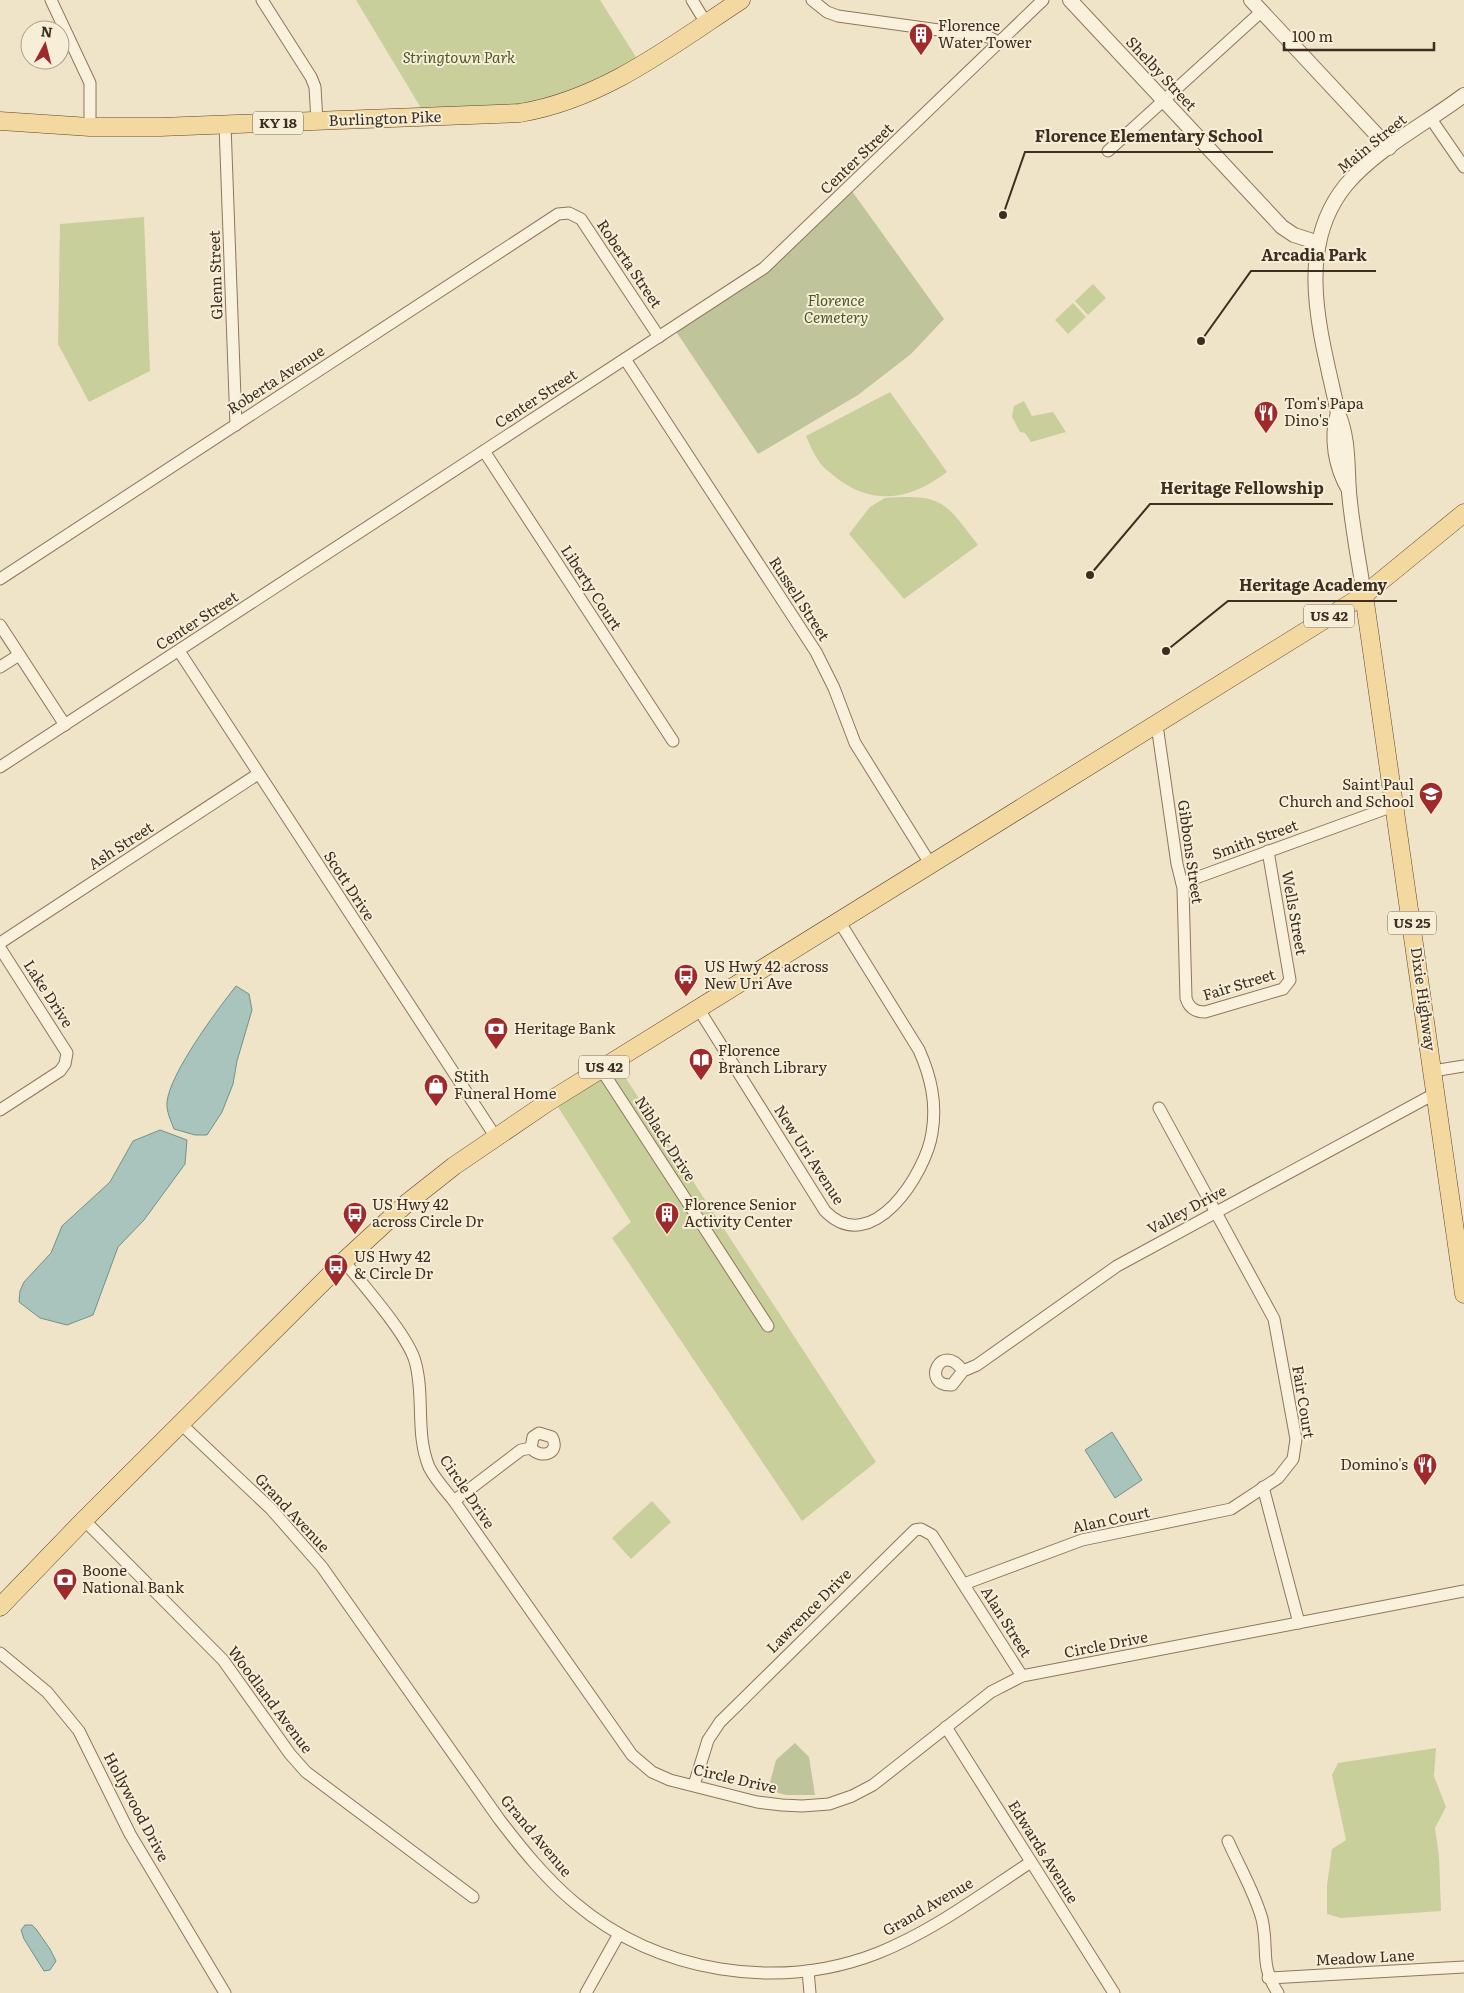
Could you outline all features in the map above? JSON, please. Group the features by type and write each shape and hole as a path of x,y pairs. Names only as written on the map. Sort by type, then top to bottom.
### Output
{"main road":[{"name":"Burlington Pike","path":"0,121 90,127 226,125 520,113 556,106 590,93 624,76 741,0"},
{"path":"1364,595 1388,578 1464,513"},
{"name":"US 42","path":"0,1607 180,1423 344,1261 407,1203 496,1136 698,1008 1364,595"},
{"name":"Dixie Highway","path":"1364,595 1396,805 1464,1294"}],"street":[{"path":"51,0 90,83 90,127"},
{"path":"262,0 311,77 315,87 317,122"},
{"path":"692,0 706,23"},
{"path":"812,0 826,12 838,16 988,37 1000,43"},
{"name":"Center Street","path":"0,767 764,268 1043,0"},
{"name":"Shelby Street","path":"1070,0 1282,227 1294,235 1319,243"},
{"path":"1251,0 1389,148"},
{"path":"1108,151 1162,99 1262,11"},
{"name":"Main Street","path":"1364,595 1349,491 1340,474 1334,428 1338,413 1316,304 1316,267 1319,243 1330,212 1347,184 1389,148 1464,95"},
{"path":"1431,120 1464,167"},
{"name":"Glenn Street","path":"226,125 236,424"},
{"name":"Roberta Street","path":"570,213 580,219 659,337"},
{"name":"Roberta Avenue","path":"0,578 558,214 570,213"},
{"name":"Russell Street","path":"625,359 816,652 834,688 855,742 931,865"},
{"name":"Liberty Court","path":"484,451 673,741"},
{"path":"0,626 65,725"},
{"name":"Scott Drive","path":"179,651 496,1136"},
{"path":"0,667 19,655"},
{"name":"Gibbons Street","path":"1157,725 1182,883 1186,998 1190,1006 1195,1010"},
{"name":"Ash Street","path":"0,943 258,774"},
{"name":"Smith Street","path":"1182,883 1396,805"},
{"name":"Wells Street","path":"1268,851 1290,980"},
{"name":"New Uri Avenue","path":"698,1008 825,1211 836,1220 851,1225 866,1223 880,1216 903,1197 921,1168 932,1134 934,1099 928,1074 919,1050 839,921"},
{"name":"Lake Drive","path":"0,948 66,1048 67,1058 60,1071 0,1110"},
{"name":"Fair Street","path":"1195,1010 1205,1012 1283,989 1290,980"},
{"path":"1433,1071 1464,1066"},
{"name":"Niblack Drive","path":"601,1069 768,1326"},
{"name":"Valley Drive","path":"963,1371 977,1366 1117,1266 1436,1093"},
{"name":"Fair Court","path":"1159,1108 1274,1319 1295,1430 1296,1450 1290,1465 1278,1478 1263,1487"},
{"name":"Circle Drive","path":"344,1261 405,1341 414,1359 420,1391 421,1431 425,1456 434,1475 632,1755 652,1772 670,1780 757,1802 802,1806 829,1804 852,1796 873,1785 991,1692 1022,1676 1464,1591"},
{"name":"Grand Avenue","path":"180,1423 271,1509 322,1567 499,1819 530,1858 575,1903 619,1934 661,1954 712,1968 757,1973 808,1971 857,1960 903,1942 1031,1862"},
{"path":"454,1501 521,1450 531,1448"},
{"path":"1263,1487 1299,1623"},
{"name":"Alan Court","path":"964,1584 1082,1540 1231,1509 1263,1487"},
{"name":"Woodland Avenue","path":"84,1520 223,1660 290,1754 306,1772 473,1897"},
{"name":"Lawrence Drive","path":"694,1785 708,1740 720,1722 910,1532 921,1529 932,1534 964,1584"},
{"name":"Alan Street","path":"964,1584 1022,1676"},
{"name":"Hollywood Drive","path":"0,1653 47,1692 74,1724 130,1834 225,1993"},
{"name":"Edwards Avenue","path":"946,1727 1114,1993"},
{"path":"1228,1841 1262,1919 1268,1978 1278,1993"},
{"path":"586,1993 619,1934"},
{"name":"Meadow Lane","path":"1268,1978 1464,1967"},
{"path":"808,1971 810,1993"}],"green space":[{"name":"Stringtown Park","path":"356,0 600,0 641,65 556,106 427,118"},
{"name":"Florence Cemetery","path":"849,187 944,319 911,354 858,395 758,454 673,327 764,268"},
{"path":"144,217 150,371 89,402 58,344 60,224"},
{"path":"1093,284 1106,298 1088,315 1075,301"},
{"path":"1073,303 1086,317 1068,334 1055,320"},
{"path":"890,392 947,472 919,489 905,494 877,496 848,486 834,476 821,465 806,436"},
{"path":"1024,401 1032,416 1053,412 1066,432 1031,442 1025,433 1020,432 1012,417 1014,406"},
{"path":"919,497 940,504 949,510 978,545 904,599 849,534 870,507 885,498"},
{"path":"614,1060 876,1462 802,1521 612,1238 631,1222 553,1099"},
{"path":"652,1501 671,1522 631,1559 612,1538"},
{"path":"795,1743 809,1757 815,1795 786,1795 768,1790 776,1760"},
{"path":"1436,1748 1434,1776 1446,1807 1435,1828 1439,1856 1441,1911 1341,1918 1327,1914 1327,1885 1332,1849 1346,1840 1332,1775 1338,1763"}],"water":[{"path":"236,986 249,994 252,1010 237,1061 233,1084 222,1112 207,1135 195,1135 174,1129 168,1112 167,1102 176,1075 196,1042"},
{"path":"160,1130 187,1140 185,1164 144,1220 118,1247 93,1315 67,1325 40,1318 19,1302 20,1291 24,1282 51,1253 62,1226 110,1182 133,1141"},
{"path":"1112,1432 1142,1480 1115,1498 1085,1450"},
{"path":"25,1925 32,1925 50,1949 56,1961 50,1970 44,1971 24,1939 21,1930"}],"place":[{"name":"Florence Water Tower","path":"921,56"},
{"name":"Florence Elementary School","path":"1003,215"},
{"name":"Arcadia Park","path":"1201,341"},
{"name":"Tom's Papa Dino's","path":"1266,434"},
{"name":"Heritage Fellowship","path":"1090,575"},
{"name":"Heritage Academy","path":"1166,651"},
{"name":"Saint Paul Church and School","path":"1431,815"},
{"name":"US Hwy 42 across New Uri Ave","path":"686,997"},
{"name":"Heritage Bank","path":"496,1050"},
{"name":"Florence Branch Library","path":"701,1081"},
{"name":"Stith Funeral Home","path":"436,1107"},
{"name":"US Hwy 42 across Circle Dr","path":"355,1235"},
{"name":"Florence Senior Activity Center","path":"667,1235"},
{"name":"US Hwy 42 & Circle Dr","path":"336,1287"},
{"name":"Domino's","path":"1425,1486"},
{"name":"Boone National Bank","path":"65,1601"}]}
